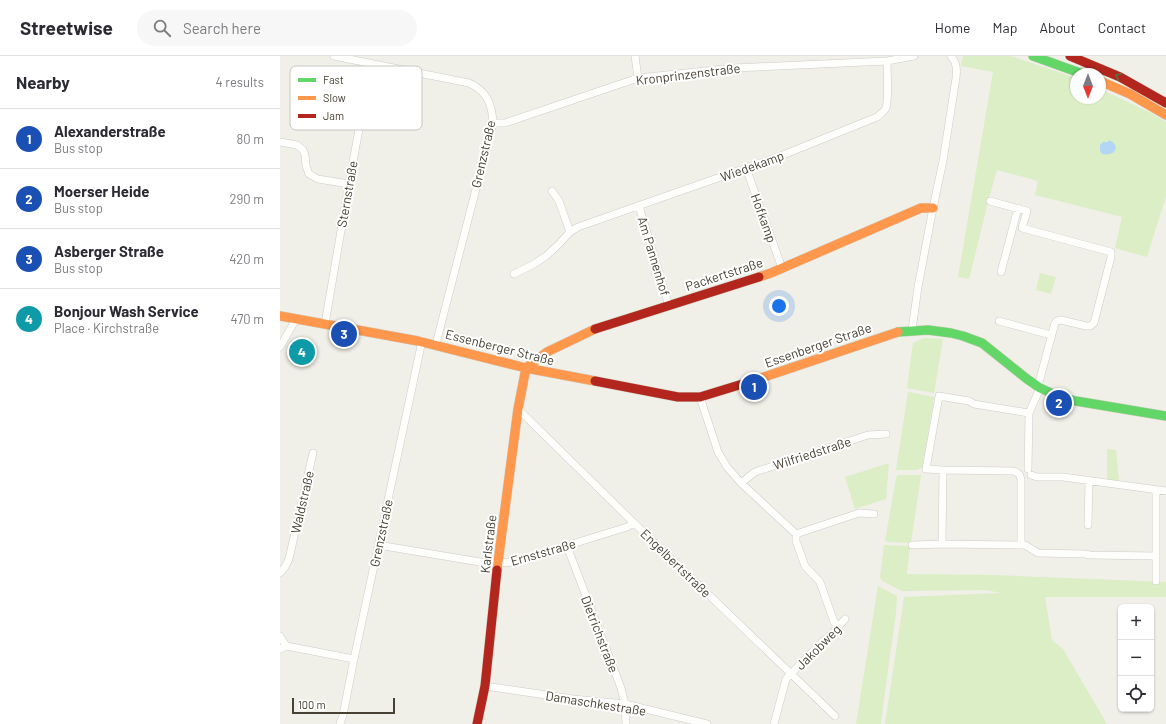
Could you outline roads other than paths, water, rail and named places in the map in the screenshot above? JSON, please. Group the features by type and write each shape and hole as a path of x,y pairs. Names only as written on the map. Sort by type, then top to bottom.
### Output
{"main road":[{"path":"1033,56 1070,69"},
{"path":"1070,56 1099,67 1166,102"},
{"path":"1106,84 1130,94 1166,116"},
{"name":"Packertstraße","path":"526,368 547,352 591,330 772,273 920,208 933,208"},
{"name":"Essenberger Straße","path":"280,316 436,344 526,368 678,397 700,397 756,380 896,332 912,330 945,332 963,336 982,343 1014,370 1039,387 1060,397 1166,416"},
{"name":"Karlstraße","path":"477,724 485,686 498,563 518,409 526,368"}],"street":[{"name":"Grenzstraße","path":"334,56 382,66"},
{"path":"635,56 638,78"},
{"name":"Kronprinzenstraße","path":"493,123 505,123 638,78 734,68 887,61 914,56"},
{"path":"912,330 918,287 943,161 957,72 956,64 951,56"},
{"name":"Wiedekamp","path":"514,274 546,256 570,232 578,227 783,155 876,117 886,108 887,61"},
{"name":"Grenzstraße","path":"422,73 469,82 477,86 484,92 489,100 493,123 436,344"},
{"name":"Sternstraße","path":"325,324 359,130"},
{"path":"280,142 297,145 303,150 309,174 318,179 349,184"},
{"name":"Hofkamp","path":"746,168 782,268"},
{"path":"552,191 560,201 570,232"},
{"path":"990,201 1027,211 1022,228"},
{"name":"Am Pannenhof","path":"639,206 669,306"},
{"path":"1001,272 1018,208"},
{"path":"1013,225 1111,252 1094,323 1090,326 1061,320 1057,320 1055,323 1039,387 1029,413 1029,477 1020,476 1014,471 926,469 939,396 969,401 974,404 1029,413"},
{"path":"280,347 296,319"},
{"path":"999,321 1051,335"},
{"name":"Grenzstraße","path":"340,724 344,715 354,659 420,341"},
{"path":"700,397 718,452 726,467 796,534 796,541 805,566 820,582 834,622 839,626"},
{"name":"Engelbertstraße","path":"518,409 835,716"},
{"name":"Wilfriedstraße","path":"741,482 755,472 827,448 868,435 886,434"},
{"name":"Waldstraße","path":"280,573 289,559 313,453"},
{"path":"942,544 943,470"},
{"path":"1030,472 1037,477 1063,477 1166,491"},
{"path":"1020,476 1020,545"},
{"path":"1088,525 1089,481"},
{"path":"1156,490 1156,581"},
{"path":"796,534 859,513 874,514"},
{"name":"Ernststraße","path":"378,545 486,563 514,562 627,527 634,523"},
{"path":"912,544 1025,545 1038,553 1156,556"},
{"name":"Dietrichstraße","path":"567,546 621,688 625,704 626,724"},
{"name":"Jakobweg","path":"790,674 845,619"},
{"path":"280,636 283,647 354,659"},
{"path":"774,724 786,679 790,674"},
{"name":"Damaschkestraße","path":"485,686 574,699 625,704 707,724"}],"water":[{"path":"1109,140 1113,142 1116,147 1114,152 1111,154 1102,154 1100,151 1100,145 1103,142 1108,142"}],"place":[{"name":"Asberger Straße","path":"344,334"},
{"name":"Bonjour Wash Service","path":"302,352"},
{"name":"Alexanderstraße","path":"754,387"},
{"name":"Moerser Heide","path":"1059,403"}]}
